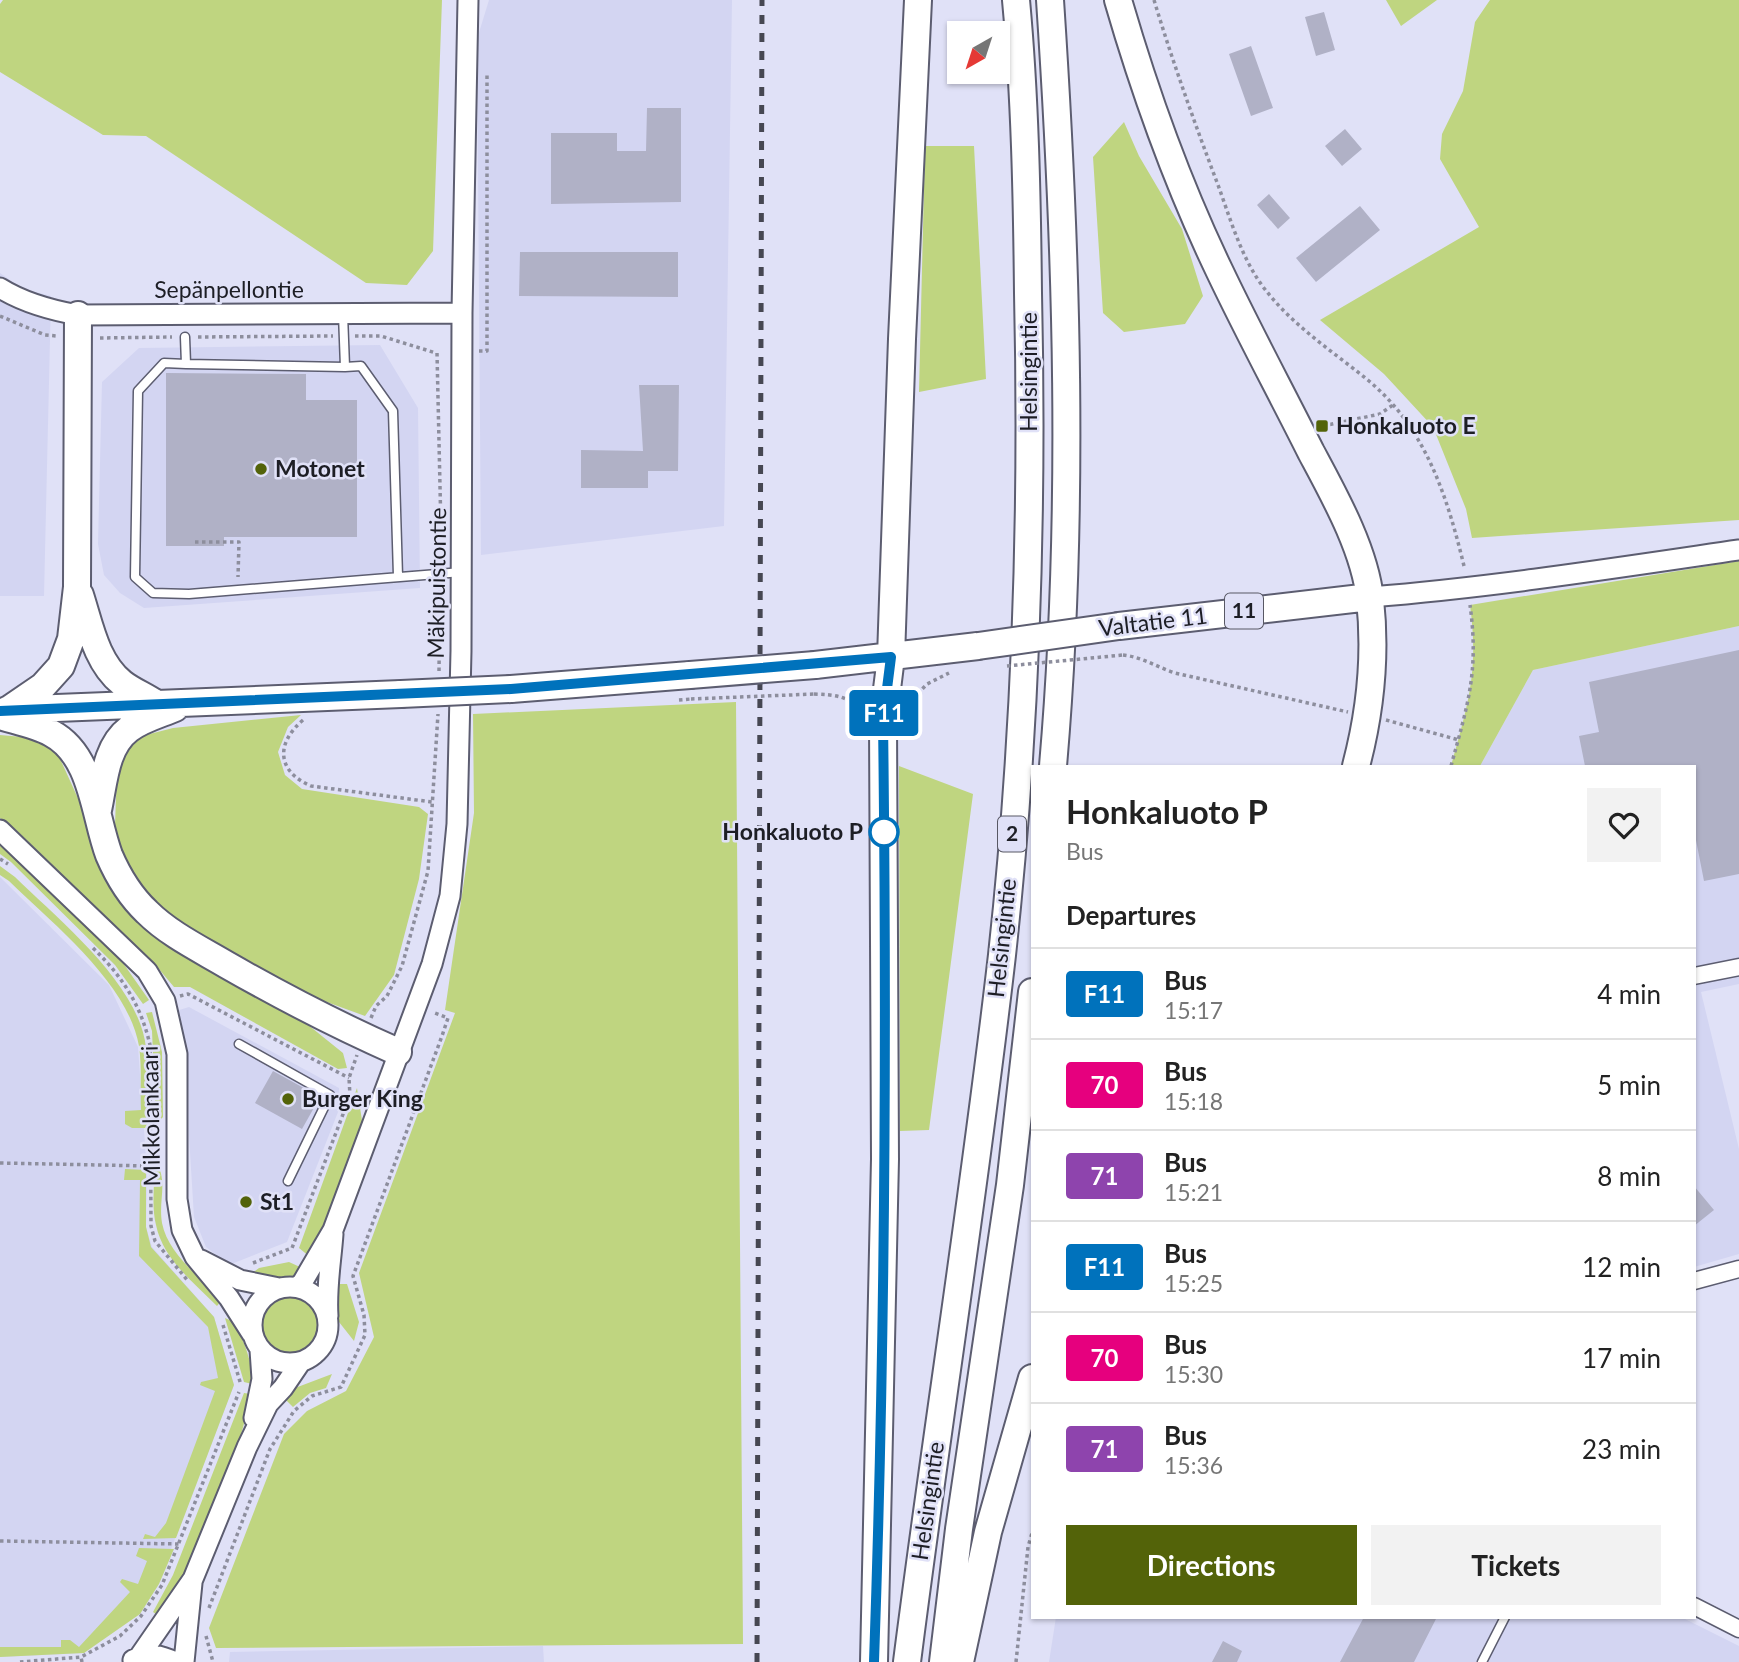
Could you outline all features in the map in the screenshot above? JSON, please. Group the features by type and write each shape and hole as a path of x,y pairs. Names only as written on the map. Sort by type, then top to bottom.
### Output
{"highway":[{"path":"874,1662 885,1146 883,720 891,657 918,0"},
{"name":"Helsingintie","path":"907,1662 974,1179 1000,964 1020,738 1028,585 1030,391 1026,173 1016,0"},
{"name":"Helsingintie","path":"1050,0 1061,169 1066,387 1063,573 1053,765"},
{"path":"1118,0 1158,125 1189,204 1225,282 1334,495 1356,545 1370,597 1372,669 1363,739 1356,765"},
{"path":"3,712 43,687 61,666 71,639 77,587 77,326"},
{"path":"77,587 105,665 122,683 155,703"},
{"name":"Valtatie 11","path":"891,657 1119,626 1370,597"},
{"name":"11","path":"3,712 155,703 511,689 690,687 815,665 891,657"},
{"path":"97,812 108,761 119,739 130,728 190,702"},
{"path":"3,712 50,732 68,747 87,779 108,853 115,868 134,898 149,914 180,937 291,1001 398,1052"},
{"name":"Helsingintie","path":"943,1662 959,1529 1010,1185 1031,1001"},
{"path":"960,1662 988,1532 1031,1382"}],"street":[{"name":"Mäkipuistontie","path":"288,1288 302,1283 333,1230 432,964 450,896 457,824 468,0"},
{"name":"Sepänpellontie","path":"0,288 77,326 343,314 463,313"},
{"path":"1370,597 1562,575 1739,550"},
{"name":"Mikkolankaari","path":"0,830 147,971 166,1001 177,1054 177,1199 182,1230 195,1257 229,1298 256,1342"},
{"path":"1696,976 1739,967"},
{"name":"Mäkipuistontie","path":"328,1317 327,1289 333,1230"},
{"path":"195,1257 240,1280 310,1292 320,1301 328,1317 323,1345 314,1356 300,1363 288,1364 271,1359 256,1342"},
{"path":"1696,1280 1739,1269"},
{"path":"247,1447 262,1379 253,1314 262,1298 288,1288"},
{"path":"131,1661 193,1578 247,1447 268,1404 284,1388 300,1363"},
{"path":"184,1662 193,1578"},
{"path":"1696,1607 1739,1629"},
{"path":"131,1661 151,1654 175,1662"}],"lane":[{"path":"343,314 345,367"},
{"path":"185,337 186,364"},
{"path":"398,576 393,411 361,366 164,363 138,391 135,577 153,593 189,594 462,572"},
{"path":"239,1044 330,1095 288,1181"},
{"path":"1482,1662 1504,1619"}],"path":[{"path":"1154,0 1185,97 1236,233 1256,276 1276,304 1371,383 1393,405 1419,438 1448,503 1464,566"},
{"path":"0,316 45,335 77,326 185,337 381,336 437,353 487,351 487,71"},
{"path":"1322,426 1380,414 1393,405"},
{"path":"195,542 239,542 238,590"},
{"path":"1451,765 1466,719 1474,669 1470,605"},
{"path":"1007,666 1137,656 1175,673 1353,713"},
{"path":"690,687 814,694"},
{"path":"306,718 287,736 284,745 287,767 302,782 312,786 432,802"},
{"path":"1383,719 1458,740"},
{"path":"0,859 16,870"},
{"path":"92,946 111,965 128,989 144,1021 150,1045 152,1226 155,1241 192,1284"},
{"path":"166,1001 188,994 349,1078"},
{"path":"240,1280 249,1264 292,1248 350,1096 349,1078 364,1037"},
{"path":"0,1163 150,1167"},
{"path":"20,1662 82,1659 120,1636 141,1616 163,1585 242,1387 219,1312 229,1298"},
{"path":"1016,1662 1031,1536"},
{"path":"0,1541 179,1544"}],"shaded area":[{"path":"489,0 732,0 724,526 481,555 477,39"},
{"path":"0,273 23,289 51,296 44,596 0,596"},
{"path":"380,345 418,408 420,588 144,608 120,593 104,575 98,544 102,382 139,348"},
{"path":"1739,626 1739,984 1701,992 1739,1149 1739,1254 1696,1266 1696,765 1481,765 1533,670"},
{"path":"0,877 109,985 138,1047 147,1171 146,1227 152,1247 214,1317 234,1385 158,1583 84,1653 0,1657"},
{"path":"189,1007 339,1088 340,1107 287,1242 229,1265 206,1247 194,1217 188,1059 176,1011"},
{"path":"1056,1619 1685,1619 1739,1646 1739,1662 1049,1662"},
{"path":"543,1646 544,1662 229,1662 230,1652"}],"green space":[{"path":"3,0 442,0 433,251 407,285 366,283 146,136 103,135 0,72 0,4"},
{"path":"1386,0 1437,0 1401,26"},
{"path":"1490,0 1739,0 1739,520 1472,538 1466,509 1433,427 1384,374 1320,320 1479,227 1440,159 1442,134 1463,91 1475,22"},
{"path":"1124,122 1139,156 1182,229 1203,296 1185,324 1124,332 1103,313 1093,157"},
{"path":"925,146 974,146 986,379 919,392"},
{"path":"1739,561 1739,626 1533,670 1481,765 1451,765 1470,687 1473,649 1470,605"},
{"path":"736,702 743,1644 216,1648 209,1628 284,1434 307,1411 346,1391 374,1337 359,1273 455,1013 445,1010 474,813 473,714"},
{"path":"301,715 288,727 278,752 285,775 302,789 419,807 428,814 419,879 394,975 365,1016 283,986 179,926 145,897 123,859 115,825 117,769 124,748 138,737 173,728"},
{"path":"0,735 34,738 57,752 91,827 105,872 128,911 224,979 307,1024 343,1053 347,1068 338,1069 190,987 174,987 153,962 14,828 0,818"},
{"path":"899,766 973,794 929,1130 900,1131"},
{"path":"0,846 16,856 123,963 149,1000 143,1004 115,965 0,854"},
{"path":"0,866 74,933 114,978 129,1001 140,1024 146,1048 147,1128 132,1128 125,1124 125,1111 141,1110 140,1062 139,1046 132,1023 120,1000 105,977 67,935 0,875"},
{"path":"152,1012 162,1052 163,1117 156,1124 152,1031 146,1013"},
{"path":"357,1088 363,1127 321,1239 310,1257 299,1248"},
{"path":"155,1159 162,1183 161,1214 165,1234 186,1265 222,1300 217,1306 180,1269 165,1249 156,1225 154,1209"},
{"path":"125,1169 146,1170 146,1227 151,1247 214,1317 234,1385 176,1538 143,1539 145,1534 155,1537 166,1523 215,1391 200,1385 201,1382 218,1378 208,1327 139,1256 140,1180 124,1180"},
{"path":"289,1262 300,1267 295,1280 275,1282 248,1276 259,1268"},
{"path":"335,1284 347,1284 359,1322 354,1341 339,1322"},
{"path":"291,1295 312,1304 321,1325 312,1346 291,1355 270,1346 261,1325 270,1304"},
{"path":"225,1318 234,1322 245,1345 252,1384 244,1382"},
{"path":"332,1374 326,1388 310,1393 293,1407 282,1396 295,1388"},
{"path":"244,1393 251,1394 226,1481 190,1565 160,1617 153,1612 173,1575"},
{"path":"139,1548 174,1549 159,1584 140,1614 84,1653 0,1657 0,1647 61,1647 61,1640 70,1640 79,1647 130,1592 120,1582 122,1579 138,1584 147,1561 136,1556"}],"building":[{"path":"1324,12 1335,50 1316,56 1305,17"},
{"path":"1251,46 1273,108 1251,116 1229,54"},
{"path":"647,108 681,108 681,202 551,204 551,133 617,133 617,151 646,151"},
{"path":"1345,129 1362,149 1342,166 1325,146"},
{"path":"1269,194 1290,218 1278,229 1257,205"},
{"path":"1360,206 1380,230 1316,282 1296,258"},
{"path":"520,252 678,252 678,297 519,296"},
{"name":"Motonet","path":"166,373 306,374 306,400 357,400 357,537 224,537 224,546 166,546"},
{"path":"639,385 679,385 678,471 648,471 648,488 581,488 581,450 643,451"},
{"path":"1739,650 1739,874 1704,881 1696,840 1696,765 1585,765 1579,736 1599,732 1589,682"},
{"name":"Burger King","path":"273,1071 320,1097 302,1129 255,1103"},
{"path":"1696,1188 1714,1210 1696,1224"},
{"path":"1363,1619 1436,1619 1414,1662 1340,1662"},
{"path":"1223,1641 1242,1651 1237,1662 1212,1662"}],"railway":[{"path":"757,1662 762,0"}],"bus line":[{"name":"F11","path":"0,711 511,689 891,657 883,720 884,1159 874,1662"}],"place":[{"name":"Honkaluoto E","path":"1322,426"},
{"name":"Motonet","path":"261,469"},
{"name":"Honkaluoto P","path":"884,832"},
{"name":"Burger King","path":"288,1099"},
{"name":"St1","path":"246,1202"}]}
